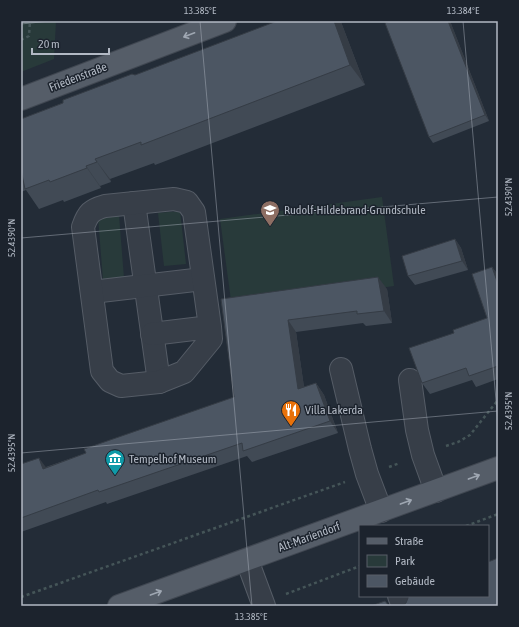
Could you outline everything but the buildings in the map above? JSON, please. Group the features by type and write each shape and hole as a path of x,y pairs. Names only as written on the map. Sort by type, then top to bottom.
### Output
{"main road":[{"name":"Friedenstraße","path":"21,99 225,21"},
{"name":"Alt-Mariendorf","path":"119,606 247,560 375,518 436,491 498,468"}],"street":[{"path":"174,199 186,202 194,212 204,279 211,339 184,372 159,382 122,386 110,381 102,371 83,227 86,217 94,210 100,208 174,199"},
{"path":"134,204 159,382"},
{"path":"92,292 204,279"},
{"path":"152,334 210,327"},
{"path":"341,369 367,474 375,518"},
{"path":"410,380 417,430 423,455 436,491"},
{"path":"247,560 264,606"}],"path":[{"path":"21,40 30,36 30,21"},
{"path":"21,598 260,511 458,442 470,435 498,400"},
{"path":"469,525 498,514"},
{"path":"283,595 359,566"}],"green space":[{"path":"21,21 56,21 54,59 21,72"},
{"path":"382,197 394,286 232,308 220,219"},
{"path":"180,211 186,264 164,266 158,213"},
{"path":"119,215 124,278 103,280 98,217"}],"place":[{"name":"Rudolf-Hildebrand-Grundschule","path":"270,227"},
{"name":"Villa Lakerda","path":"291,427"},
{"name":"Tempelhof Museum","path":"115,476"}]}
